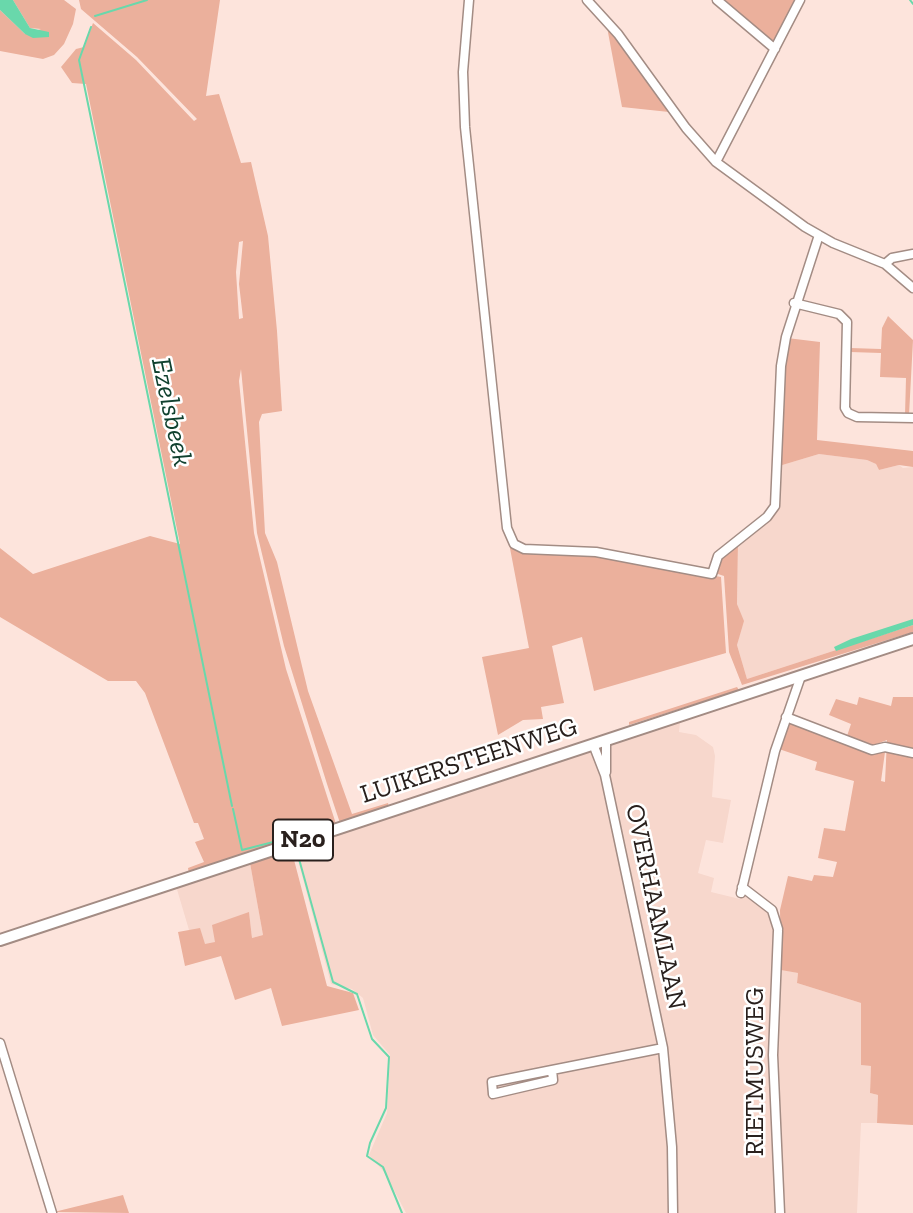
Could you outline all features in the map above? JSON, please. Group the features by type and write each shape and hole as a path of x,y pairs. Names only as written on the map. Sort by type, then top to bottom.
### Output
{"main road":[{"name":"LUIKERSTEENWEG","path":"0,940 913,639"}],"street":[{"path":"469,0 463,72 464,113 507,528 514,544 524,549 596,552 712,574 718,556 767,517 775,506 781,366 794,303 819,235"},
{"path":"587,0 618,34 686,128 716,162 819,235 886,264 913,288"},
{"path":"717,0 775,49"},
{"path":"716,162 800,0"},
{"path":"886,264 892,258 913,254"},
{"path":"794,303 839,314 847,323 845,408 848,413 857,417 913,418"},
{"name":"RIETMUSWEG","path":"780,1213 773,1055 778,930 772,910 741,890 786,717 801,676"},
{"path":"786,717 872,750 885,747 913,753"},
{"name":"OVERHAAMLAAN","path":"605,775 606,740"},
{"name":"OVERHAAMLAAN","path":"593,744 605,775 663,1048 672,1147 673,1213"},
{"path":"0,1043 52,1213"},
{"name":"OVERHAAMLAAN","path":"552,1070 552,1080 493,1094 492,1082 552,1070 663,1048"}],"shaded area":[{"path":"0,0 13,0 30,28 49,32 49,37 33,38 25,34 0,10"},
{"path":"13,0 64,0 76,9 64,44 54,55 43,59 0,51 0,10 25,34 41,29 30,28"},
{"path":"79,0 220,0 206,96 219,94 241,163 251,162 268,236 277,331 282,411 262,414 259,422 265,533 277,562 308,691 352,814 388,803 389,808 340,823 284,646 257,533 241,369 239,381 254,533 286,669 336,824 189,874 188,868 204,862 195,842 204,839 198,823 194,823 145,693 136,681 108,681 0,617 0,548 33,574 150,536 180,544 86,84 72,83 61,67 76,49 84,47 93,23 136,60 194,121 197,119 137,57 81,9","holes":["243,241 239,284 243,318 239,319 236,272 239,242"]},
{"path":"720,0 803,0 773,44"},
{"path":"607,27 669,112 622,107"},
{"path":"888,316 913,340 909,415 905,415 906,378 880,377 881,353 850,352 850,348 881,349 882,328"},
{"path":"787,338 820,342 817,440 913,451 913,467 899,465 879,470 876,464 867,460 819,454 779,466 782,364"},
{"path":"819,454 867,460 876,464 879,470 899,465 903,468 913,467 913,625 747,679 737,645 743,621 737,604 738,542 772,512 779,466"},
{"path":"738,542 737,604 744,621 737,645 747,679 913,625 913,632 742,685 729,652 724,576 715,573 719,557"},
{"path":"509,543 517,548 584,551 721,577 726,653 594,691 582,637 552,646 564,703 541,707 543,719 523,720 498,735 482,657 529,648"},
{"path":"913,619 913,625 836,651 834,647 851,639"},
{"path":"737,687 739,690 629,725 629,722"},
{"path":"859,697 891,706 893,697 913,697 913,1125 877,1123 878,1095 870,1093 871,1066 861,1065 861,1003 797,983 798,973 781,970 780,910 788,876 812,881 814,875 833,877 837,862 818,858 824,828 845,831 854,781 815,770 817,762 779,749 789,721 868,753 885,752 881,781 885,782 887,740 874,745 847,736 851,724 829,715 836,699 857,705"},
{"path":"680,722 679,732 696,735 713,747 715,756 712,797 731,800 723,843 706,840 698,873 714,878 711,892 740,899 742,895 766,909 774,919 773,968 798,973 797,983 861,1003 861,1065 871,1066 870,1093 878,1095 877,1123 861,1123 857,1213 406,1213 385,1173 369,1155 387,1113 390,1055 373,1035 363,998 352,989 331,984 295,849"},
{"path":"295,849 297,855 293,856 327,986 353,993 359,1010 282,1026 271,988 235,1000 221,956 185,966 178,932 200,928 205,944 215,942 212,925 249,912 252,938 263,935 250,863"},
{"path":"250,863 263,935 252,938 249,913 216,942 205,945 189,930 176,886"},
{"path":"123,1195 129,1213 54,1212"}],"waterway":[{"name":"Ezelsbeek","path":"95,16 147,0"},
{"path":"910,0 913,4"},
{"name":"Ezelsbeek","path":"91,27 79,60 232,806"},
{"name":"Ezelsbeek","path":"233,809 242,850 293,837"},
{"name":"Ezelsbeek","path":"296,848 333,982 357,994 372,1039 389,1057 386,1108 367,1156 383,1167 402,1213"}]}
